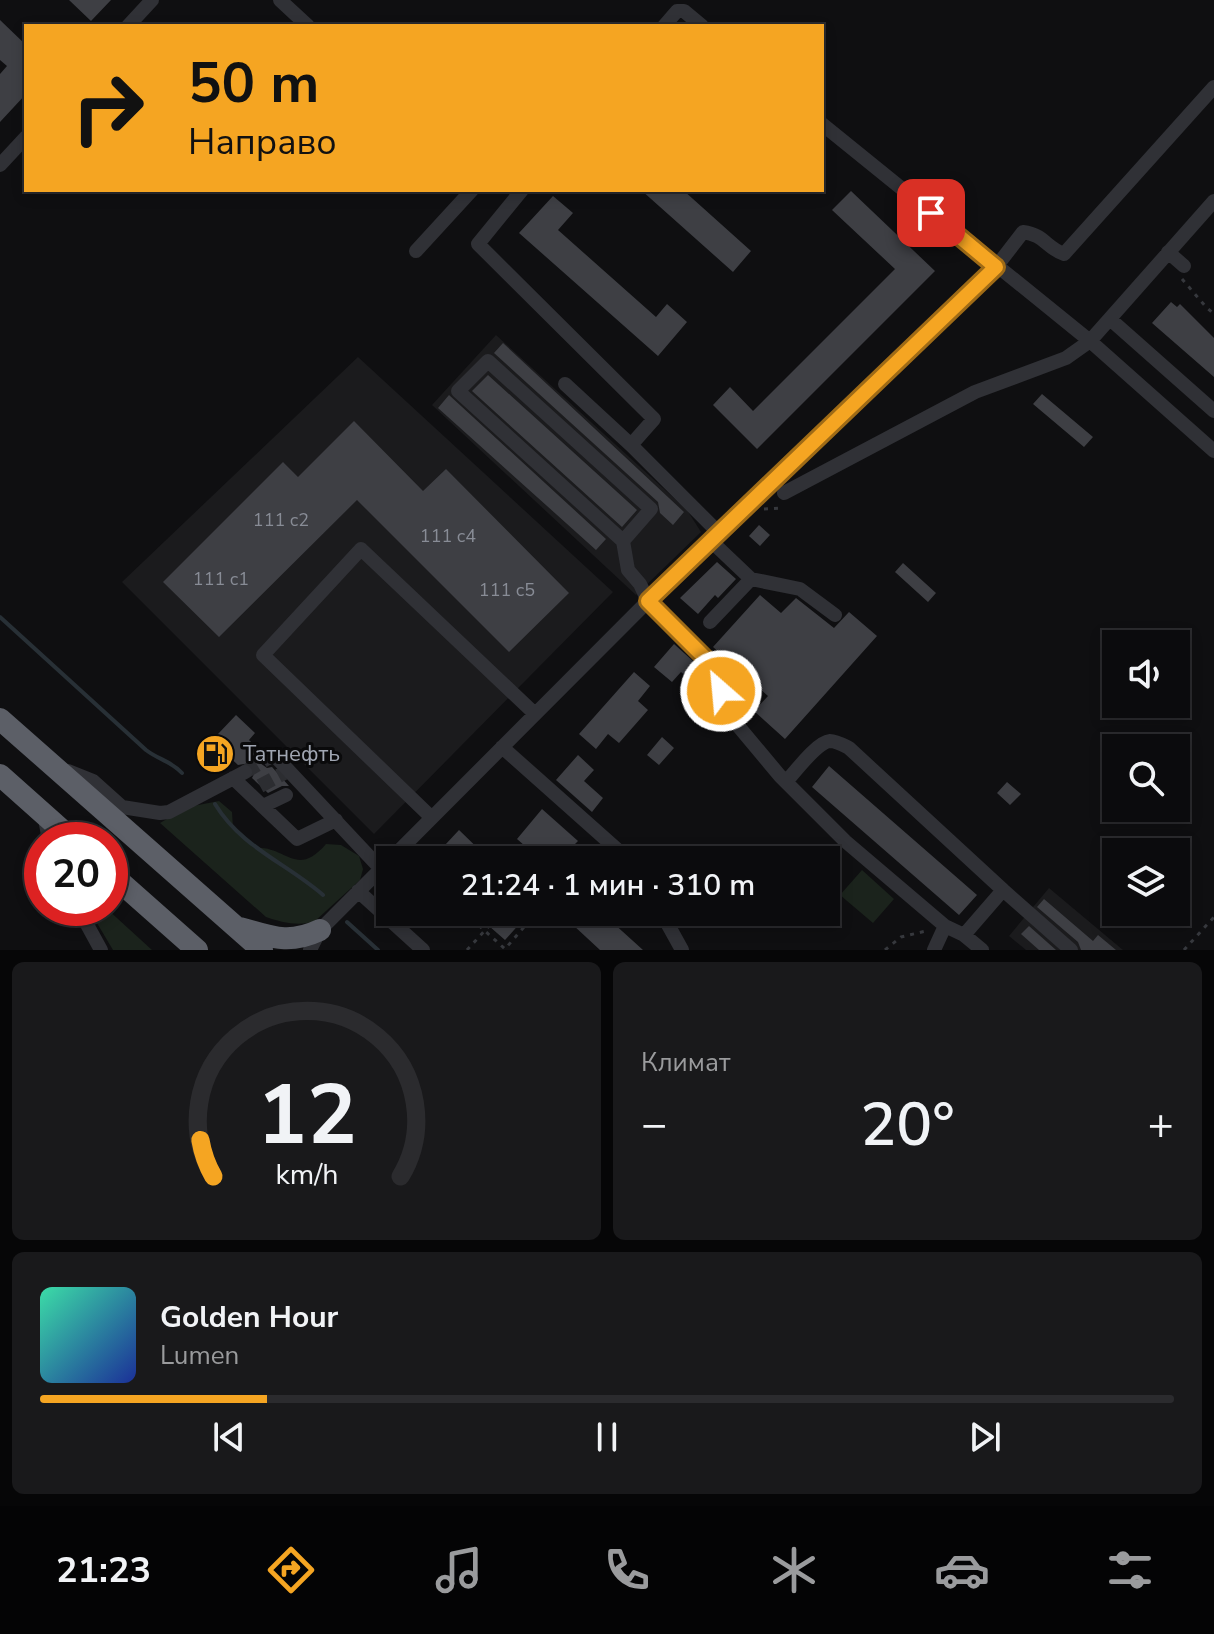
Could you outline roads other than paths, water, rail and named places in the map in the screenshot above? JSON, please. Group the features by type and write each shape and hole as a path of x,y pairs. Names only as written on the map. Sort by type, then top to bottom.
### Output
{"highway":[{"path":"0,719 262,950"},
{"path":"0,775 53,822"},
{"path":"128,889 197,950"},
{"path":"235,926 278,939 315,940"}],"street":[{"path":"130,24 152,0"},
{"path":"280,0 306,24"},
{"path":"666,24 677,11 684,11 700,24"},
{"path":"402,846 714,536 996,267 1023,232 1037,234 1053,250 1064,254 1214,87"},
{"path":"824,126 1090,341 1214,451"},
{"path":"0,165 24,139"},
{"path":"416,251 470,192"},
{"path":"520,192 478,244 654,419 631,445"},
{"path":"784,493 975,392 1066,358 1090,341 1214,201"},
{"path":"1165,256 1184,266"},
{"path":"1110,319 1214,411"},
{"path":"623,541 651,509 488,361 458,391 623,541 628,570 640,584 648,601 713,666 729,715 786,782 845,841 945,926 964,935 982,950"},
{"path":"565,384 631,445 751,579 800,589 835,615"},
{"path":"431,817 263,655 361,549 535,714"},
{"path":"710,622 751,579"},
{"path":"786,782 820,745 828,741 849,748 1071,950"},
{"path":"502,747 613,846"},
{"path":"268,758 274,755 376,864"},
{"path":"53,766 93,781 122,807 169,812 239,775 255,789 263,806 297,839 336,820"},
{"path":"263,806 286,795"},
{"path":"44,814 46,822"},
{"path":"315,940 376,872"},
{"path":"964,935 1003,890"},
{"path":"358,891 423,950"},
{"path":"88,926 101,950"},
{"path":"669,926 682,950"},
{"path":"934,950 945,926"}],"waterway":[{"path":"0,617 146,750 182,773"},
{"path":"215,804 251,843 323,895"},
{"path":"347,922 378,950"}],"tunnel":[{"path":"245,772 268,758"},
{"path":"260,786 284,773"}],"place":[{"name":"Татнефть","path":"215,754"}]}
